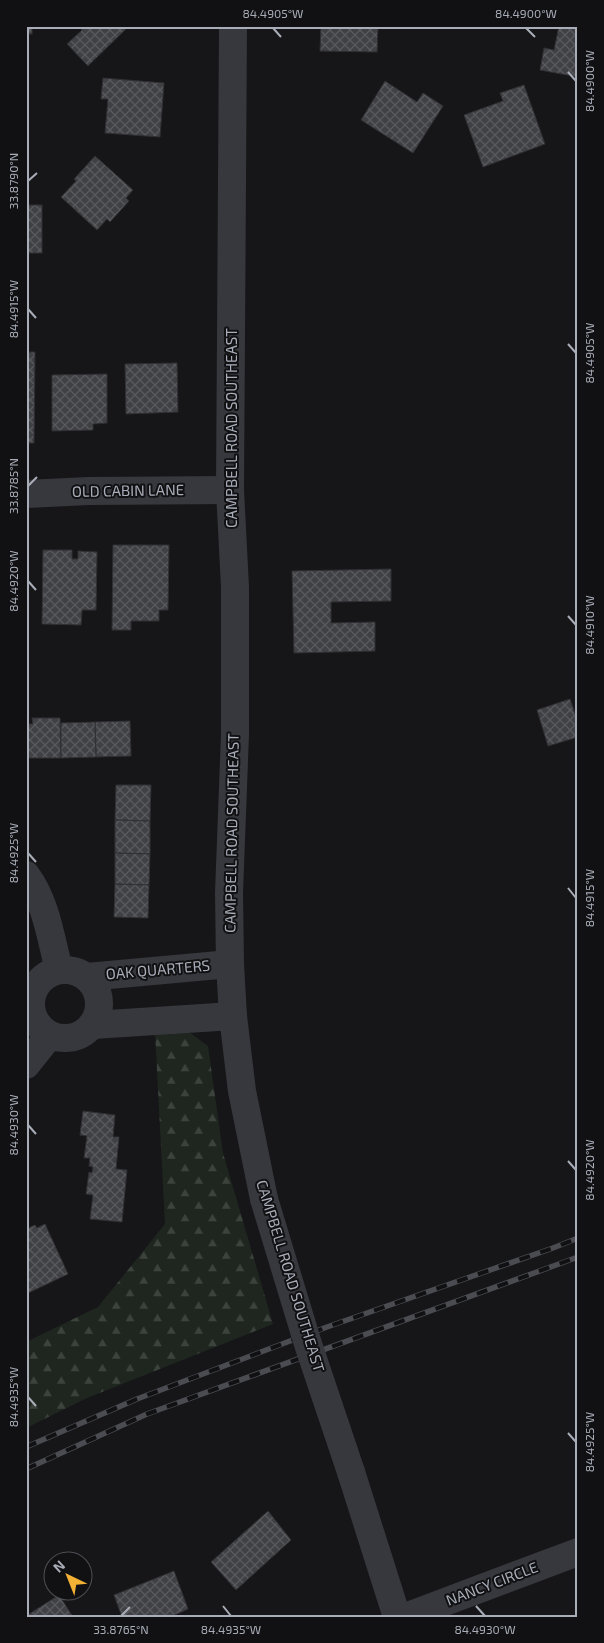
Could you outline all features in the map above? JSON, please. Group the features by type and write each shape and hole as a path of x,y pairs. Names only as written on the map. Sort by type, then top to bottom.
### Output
{"street":[{"name":"CAMPBELL ROAD SOUTHEAST","path":"233,26 230,490 235,587 235,734 229,893 233,1016 242,1091 264,1199 308,1344 397,1617"},
{"name":"OLD CABIN LANE","path":"26,494 89,491 230,490"},
{"path":"26,875 39,897 59,970 47,974 38,983 32,994 30,1006 40,1028 50,1035 73,1038 84,1033 93,1025 233,1016"},
{"name":"OAK QUARTERS","path":"87,977 230,964"},
{"name":"OAK QUARTERS","path":"59,970 80,972 95,986 100,1006 98,1016 93,1025"},
{"path":"26,1065 50,1035"},
{"name":"NANCY CIRCLE","path":"406,1617 578,1552"}],"green space":[{"path":"155,1032 189,1032 208,1046 223,1153 273,1324 87,1398 26,1428 26,1342 98,1307 165,1224"}],"building":[{"path":"26,26 32,26 32,34 26,34"},
{"path":"78,26 129,26 88,66 67,44 82,30"},
{"path":"321,26 378,26 377,52 320,51"},
{"path":"559,26 578,26 578,77 540,70 544,48 554,50"},
{"path":"103,78 164,83 160,137 105,133 108,99 101,99"},
{"path":"385,81 417,102 423,93 443,106 413,153 361,120"},
{"path":"524,85 545,144 483,167 464,115 503,101 500,93"},
{"path":"95,156 133,190 126,198 129,201 110,222 107,219 97,230 61,197"},
{"path":"26,205 42,205 42,253 26,253"},
{"path":"26,352 35,352 34,443 26,443"},
{"path":"177,363 178,412 126,414 125,364"},
{"path":"107,374 107,423 93,424 93,430 52,431 52,375"},
{"path":"113,545 169,545 168,610 159,610 159,621 131,621 131,630 112,630"},
{"path":"43,550 72,550 72,559 78,559 78,551 97,552 96,610 82,610 81,625 42,624"},
{"path":"391,569 391,601 331,602 331,623 375,622 375,651 294,653 292,571"},
{"path":"570,699 578,723 578,737 548,746 537,710"},
{"path":"32,718 60,718 61,758 27,758 26,724 33,724"},
{"path":"130,721 131,756 96,757 95,722"},
{"path":"95,722 96,757 61,758 61,723"},
{"path":"116,785 151,785 150,821 115,820"},
{"path":"115,820 150,821 150,854 115,853"},
{"path":"115,853 150,854 149,885 115,884"},
{"path":"115,884 149,885 148,918 114,917"},
{"path":"83,1111 115,1115 113,1137 119,1137 116,1169 127,1170 122,1222 90,1219 93,1195 86,1194 89,1172 92,1173 93,1167 89,1166 90,1158 84,1158 87,1136 80,1135"},
{"path":"45,1224 68,1274 26,1294 26,1229 35,1225 37,1228"},
{"path":"268,1511 291,1540 236,1590 211,1562"},
{"path":"174,1571 188,1609 170,1617 122,1617 114,1595"},
{"path":"51,1600 62,1600 73,1617 26,1617"}],"railway":[{"path":"26,1447 137,1399 327,1327 578,1238"},
{"path":"26,1469 147,1414 578,1257"}]}
